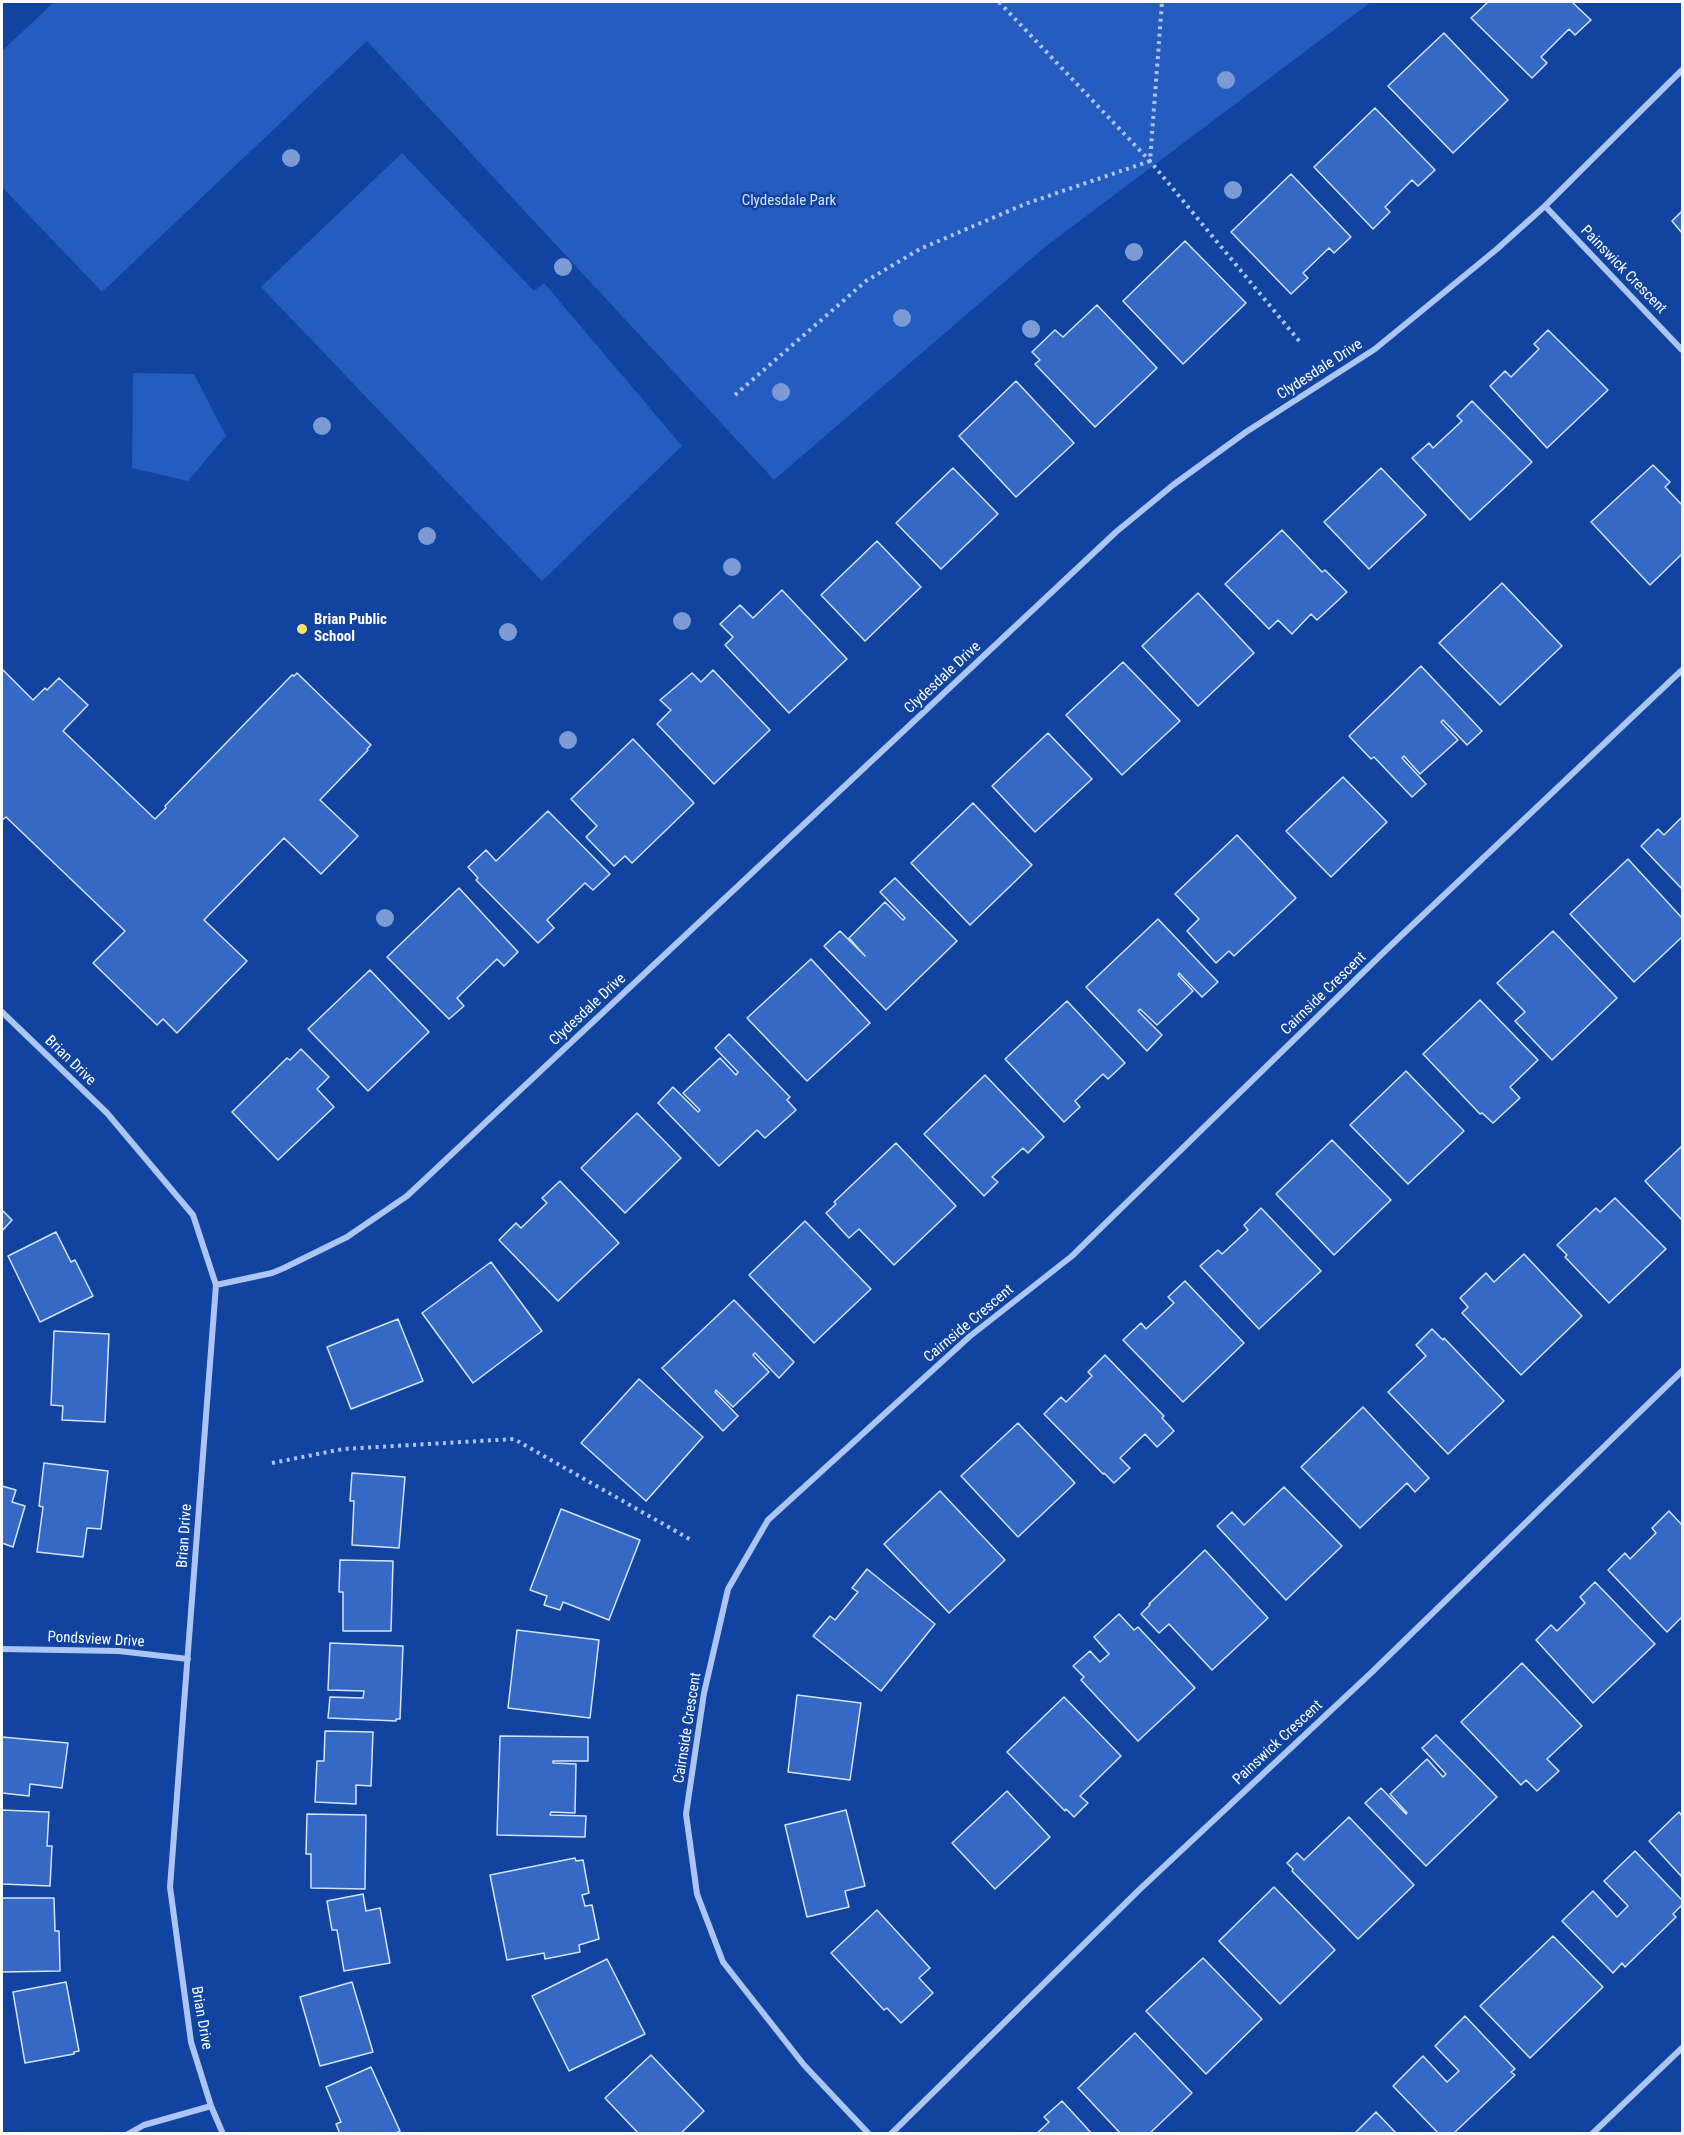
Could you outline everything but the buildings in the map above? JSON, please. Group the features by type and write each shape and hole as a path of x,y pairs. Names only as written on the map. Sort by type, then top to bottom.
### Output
{"street":[{"name":"Clydesdale Drive","path":"216,1286 284,1268 347,1237 407,1196 1116,532 1173,485 1246,432 1375,349 1545,206 1683,70"},
{"name":"Painswick Crescent","path":"1545,206 1683,350"},
{"name":"Cairnside Crescent","path":"869,2133 804,2065 723,1962 697,1894 686,1814 704,1694 728,1589 768,1520 969,1337 1072,1256 1386,950 1683,670"},
{"name":"Brian Drive","path":"2,1012 107,1113 193,1215 216,1286 170,1887 191,2042 211,2106 223,2133"},
{"name":"Painswick Crescent","path":"891,2133 1138,1890 1372,1672 1683,1371"},
{"name":"Pondsview Drive","path":"2,1649 119,1651 188,1659"},
{"path":"1592,2133 1683,2048"},
{"path":"128,2133 144,2125 211,2106"}],"path":[{"path":"999,2 1150,161 1300,342"},
{"path":"1150,161 1162,2"},
{"path":"735,395 867,281 920,249 1025,204 1150,161"},
{"path":"272,1463 344,1449 514,1439 693,1541"}],"green space":[{"name":"Clydesdale Park","path":"54,2 1371,2 1045,247 774,480 367,41 102,292 2,187 2,51"},
{"path":"402,153 534,291 544,283 682,446 542,581 261,287"},
{"path":"133,373 194,374 226,436 188,481 132,468"}],"place":[{"name":"Brian Public School","path":"302,629"}]}
